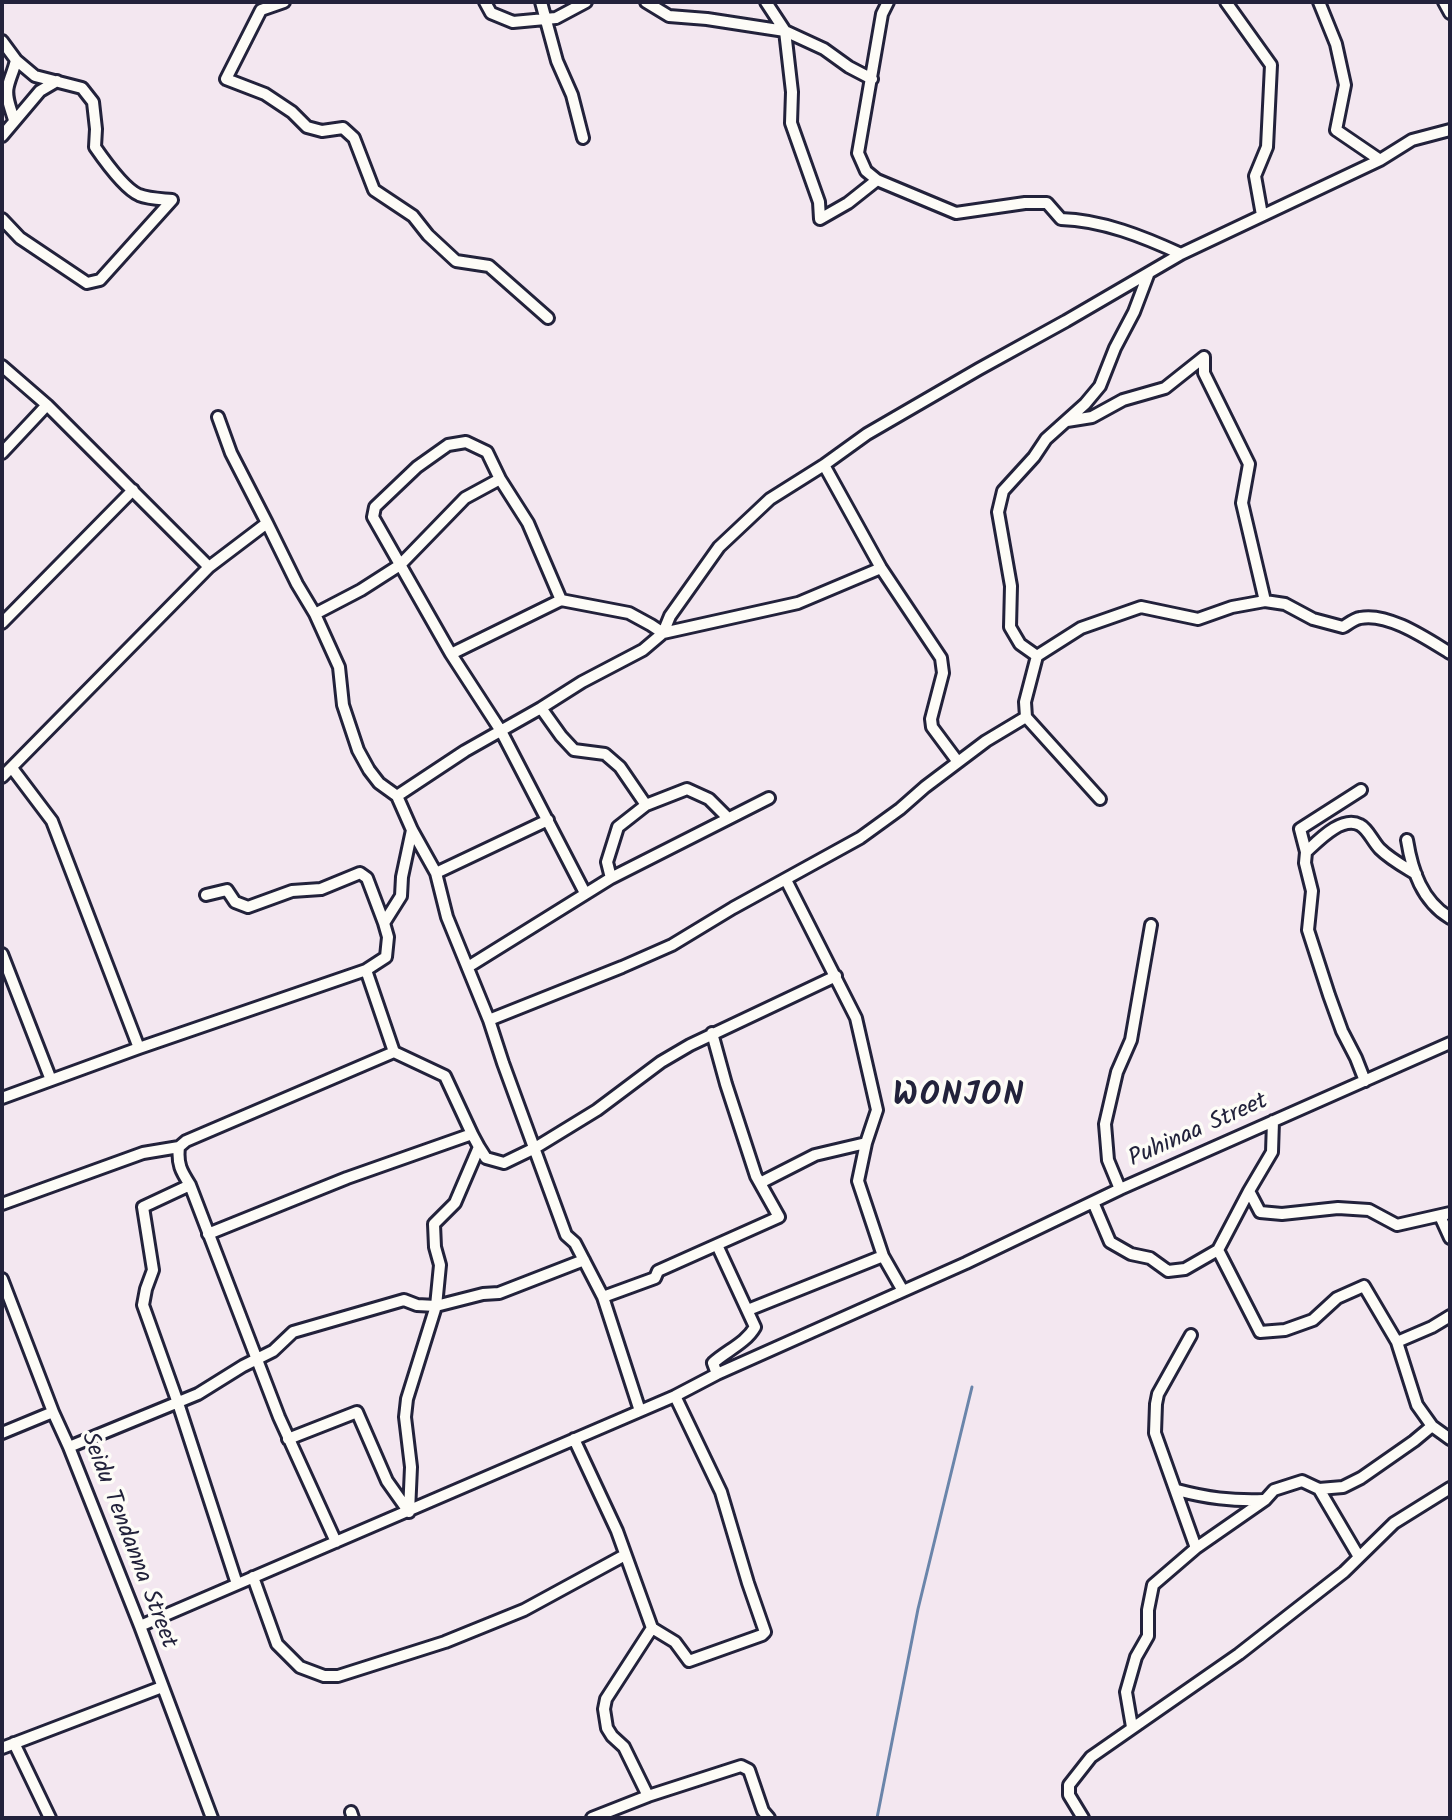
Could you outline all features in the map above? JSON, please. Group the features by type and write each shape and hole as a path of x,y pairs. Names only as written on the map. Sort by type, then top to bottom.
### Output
{"street":[{"path":"284,2 261,10 226,79 265,94 292,112 307,127 322,131 343,128 354,138 374,190 413,216 456,261 489,266 548,318"},
{"path":"485,2 491,13 513,22 556,18 586,2"},
{"path":"541,2 583,138"},
{"path":"646,2 669,16 785,31 824,49 872,79"},
{"path":"766,2 785,31 792,92 791,123 819,202 820,219 848,203 877,180"},
{"path":"888,2 882,14 858,153 866,171 877,180 956,213 1025,203 1047,203 1061,219 1085,219 1158,243 1181,254"},
{"path":"1226,2 1271,65 1267,147 1255,176 1262,215"},
{"path":"1319,2 1336,44 1345,85 1336,130 1380,160"},
{"path":"1444,2 1450,13"},
{"path":"2,41 16,60 35,76 82,88 93,102 95,147 125,184 139,195 172,200 100,280 87,283 20,238 2,219"},
{"path":"14,120 7,88 16,60"},
{"path":"2,136 40,91 57,81"},
{"path":"397,796 465,751 643,650 663,633 670,616 719,547 770,499 867,434 1181,254 1380,160 1412,140 1450,130"},
{"path":"1037,656 1020,644 1010,627 1011,586 998,512 1003,491 1046,439 1100,386 1148,275"},
{"path":"1067,421 1092,417 1123,400 1165,388 1204,357 1204,373 1249,464 1242,503 1265,601"},
{"path":"2,366 47,405 209,567"},
{"path":"2,453 47,405"},
{"path":"218,417 231,453 315,614 339,667 343,705 358,750 379,783 397,796 436,873 447,917 489,1020 566,1235 575,1243 603,1297 640,1411"},
{"path":"561,600 528,523 487,452 466,442 448,445 417,467 375,507 373,517 451,654 501,731 585,893"},
{"path":"824,465 881,568 941,658 943,673 931,719 932,727 958,762"},
{"path":"315,614 400,565 465,498 500,479"},
{"path":"2,623 133,490"},
{"path":"2,777 209,567 267,523"},
{"path":"451,654 561,600 629,613 663,633 798,603 881,568"},
{"path":"1100,799 1026,717 1025,702 1037,656 1081,628 1141,607 1198,619 1232,607 1265,601 1285,604 1313,619 1343,627 1358,618 1380,618 1418,634 1450,653"},
{"path":"541,708 574,750 605,754 620,767 646,805"},
{"path":"489,1020 672,945 860,838 986,741 1026,717"},
{"path":"12,768 52,821 139,1048"},
{"path":"611,878 607,862 618,827 646,805 687,789 709,799 728,818"},
{"path":"1361,790 1300,829 1312,891 1308,930 1342,1031 1365,1081"},
{"path":"468,967 611,878 769,798"},
{"path":"436,873 548,820"},
{"path":"1306,852 1323,835 1351,822 1362,825 1377,847 1416,874"},
{"path":"384,923 401,896 412,830"},
{"path":"1407,840 1422,890 1437,910 1450,918"},
{"path":"2,1098 366,970 386,957 388,937 384,923 367,878 360,873 321,889 292,891 248,907 235,902 227,890 206,895"},
{"path":"786,880 856,1018 877,1110 858,1181 883,1256 903,1291"},
{"path":"1120,1189 1108,1160 1105,1124 1117,1072 1131,1040 1151,925"},
{"path":"2,954 51,1080"},
{"path":"366,970 394,1052 445,1076 486,1158 504,1163 597,1110 661,1062 712,1033 836,976"},
{"path":"603,1297 655,1278 658,1271 779,1217 756,1176 712,1033"},
{"name":"Puhinaa Street","path":"140,1626 675,1396 1120,1189 1450,1043"},
{"path":"2,1204 143,1153 179,1147 186,1141 394,1052"},
{"path":"1093,1202 1110,1242 1131,1254 1150,1258 1168,1271 1185,1269 1218,1250 1272,1152 1273,1121"},
{"path":"208,1234 347,1178 472,1134"},
{"path":"760,1183 815,1155 866,1143"},
{"path":"179,1147 178,1168 190,1185 288,1439 336,1542"},
{"path":"409,1512 411,1467 405,1417 407,1399 436,1306 440,1265 434,1224 455,1203 479,1147"},
{"path":"190,1185 143,1207 153,1270 143,1305 237,1584"},
{"path":"1249,1191 1260,1212 1282,1214 1338,1208 1369,1210 1397,1225 1445,1214 1450,1238"},
{"path":"717,1245 755,1327 750,1336 713,1363 717,1374"},
{"path":"1218,1250 1260,1332 1285,1330 1313,1320 1337,1298 1364,1286 1397,1342 1417,1405 1432,1426 1450,1439"},
{"path":"748,1310 883,1256"},
{"path":"69,1447 198,1394 273,1351 293,1332 404,1300 417,1305 436,1306 499,1293 584,1260"},
{"name":"Seidu Tendanna Street","path":"2,1279 140,1626 212,1818"},
{"path":"1397,1342 1450,1316"},
{"path":"1191,1335 1158,1394 1155,1433 1196,1548"},
{"path":"574,1439 617,1531 652,1628 675,1642 689,1661 762,1635 765,1632 721,1492 675,1396"},
{"path":"2,1433 53,1412"},
{"path":"288,1439 357,1412 387,1481 409,1512"},
{"path":"1132,1727 1126,1692 1136,1657 1148,1636 1148,1610 1153,1585 1196,1548 1265,1500 1274,1490 1302,1481 1319,1489 1343,1487 1361,1478 1432,1426"},
{"path":"1083,1818 1069,1795 1069,1785 1091,1757 1262,1637 1320,1592 1394,1523 1450,1488"},
{"path":"1319,1489 1359,1557"},
{"path":"1177,1490 1233,1501 1265,1500"},
{"path":"253,1577 277,1644 300,1667 324,1676 338,1676 445,1642 524,1610 625,1555"},
{"path":"648,1796 624,1747 607,1728 604,1709 606,1699 652,1628"},
{"path":"2,1748 162,1687"},
{"path":"14,1743 50,1818"},
{"path":"592,1818 741,1766 749,1770 763,1811 769,1818"}],"waterway":[{"path":"877,1818 918,1609 972,1387"}],"district":[{"name":"WONJON","path":"959,1099"}]}
